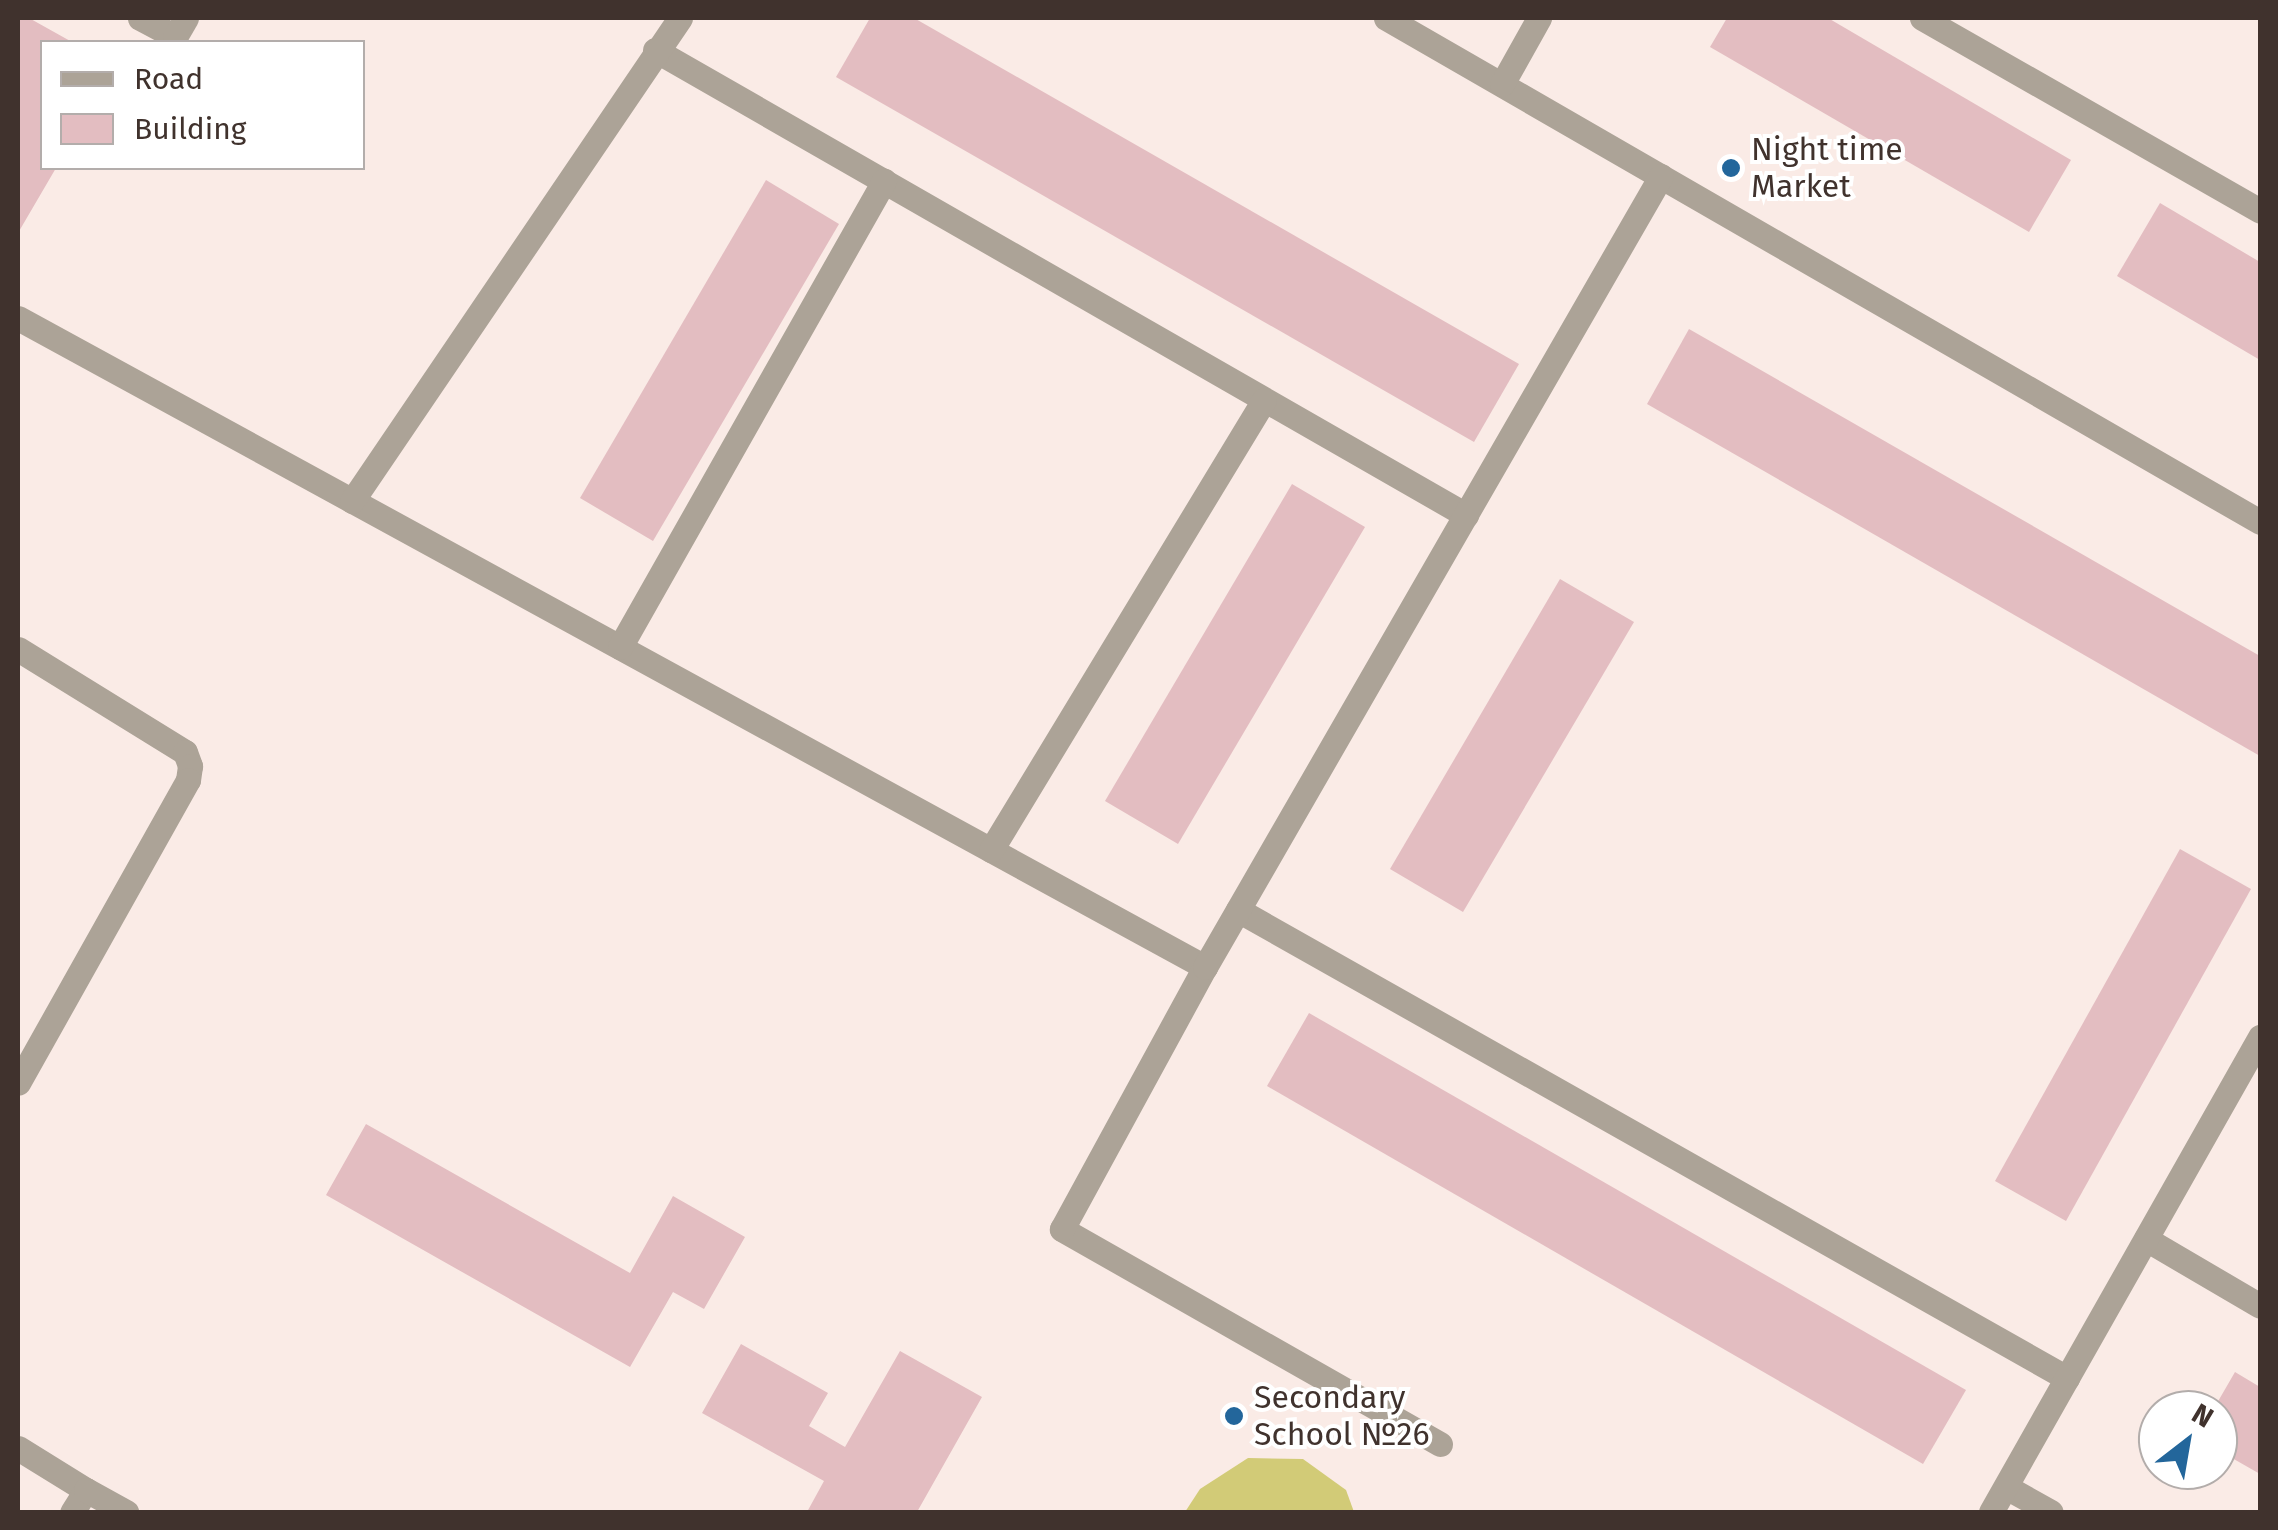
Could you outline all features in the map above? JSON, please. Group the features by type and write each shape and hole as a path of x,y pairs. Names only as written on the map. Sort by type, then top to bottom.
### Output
{"street":[{"path":"140,18 180,27"},
{"path":"352,501 680,18"},
{"path":"1386,18 2260,522"},
{"path":"1502,84 1539,18"},
{"path":"1922,18 2260,212"},
{"path":"655,50 1466,515"},
{"path":"1440,1444 1062,1229 1205,967 1662,176"},
{"path":"620,647 884,181"},
{"path":"18,318 1205,967"},
{"path":"992,850 1264,400"},
{"path":"18,649 184,752 190,766 188,780 18,1082"},
{"path":"1238,910 2067,1378"},
{"path":"1991,1512 2260,1038"},
{"path":"2146,1239 2260,1306"},
{"path":"18,1448 126,1512"},
{"path":"2006,1486 2051,1512"},
{"path":"72,1512 86,1490"}],"shaded area":[{"path":"1248,1458 1303,1459 1346,1490 1354,1512 1185,1512 1200,1489"}],"building":[{"path":"18,18 29,18 68,40 40,40 40,170 55,170 18,233"},
{"path":"870,18 914,18 1519,364 1474,442 836,77"},
{"path":"1727,18 1828,18 2071,160 2029,232 1710,47"},
{"path":"766,180 839,224 653,541 580,498"},
{"path":"2160,203 2260,262 2260,360 2117,276"},
{"path":"1689,329 2260,656 2260,756 1647,404"},
{"path":"1292,484 1365,527 1178,844 1105,801"},
{"path":"1560,579 1634,622 1463,912 1390,869"},
{"path":"2180,849 2251,889 2066,1221 1995,1181"},
{"path":"1309,1013 1966,1390 1923,1464 1267,1086"},
{"path":"366,1124 630,1273 673,1196 745,1237 704,1309 673,1292 630,1367 326,1195"},
{"path":"741,1344 828,1393 809,1426 845,1447 900,1351 982,1397 917,1512 807,1512 824,1481 702,1413"},
{"path":"2235,1372 2260,1387 2260,1474 2238,1461 2238,1390 2225,1390"}],"place":[{"name":"Night time Market","path":"1731,168"},
{"name":"Secondary School №26","path":"1234,1416"}]}
